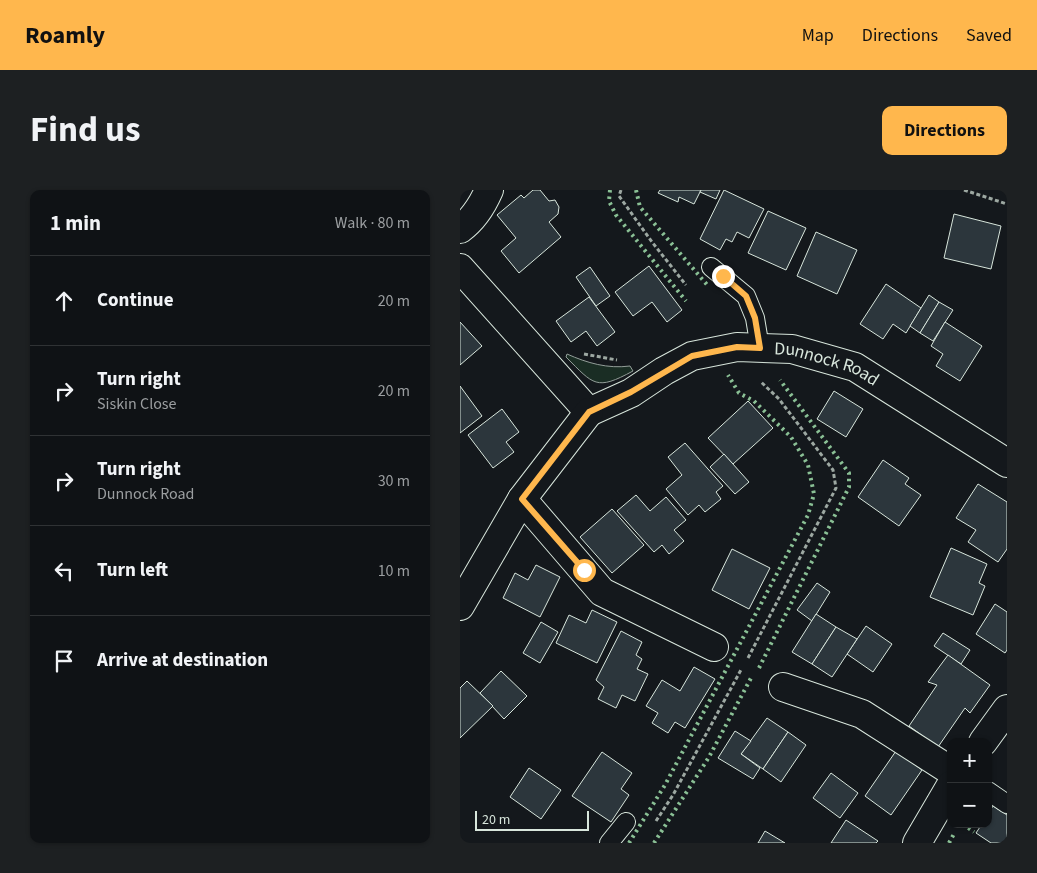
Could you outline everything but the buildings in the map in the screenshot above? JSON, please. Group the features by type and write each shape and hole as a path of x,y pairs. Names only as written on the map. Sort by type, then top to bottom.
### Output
{"street":[{"path":"460,229 474,216 489,190"},
{"path":"460,268 589,412 522,499 460,606"},
{"name":"Dunnock Road","path":"589,412 631,392 692,356 748,348 792,349 855,367 1007,463"},
{"path":"522,499 602,592 714,647"},
{"path":"783,688 862,714 947,768"},
{"path":"986,738 1007,709"},
{"path":"916,843 947,792"}],"lane":[{"path":"711,267 746,296 755,318 748,348"},
{"path":"992,794 1007,804"},
{"path":"609,843 626,822"}],"path":[{"path":"621,190 619,196 687,286"},
{"path":"964,190 1007,204"},
{"path":"652,827 673,795 733,686 818,526 836,488 832,470 779,399 746,371 748,348"},
{"path":"580,353 624,360"}],"green space":[{"path":"567,354 598,364 614,367 630,366 633,371 611,381 596,382 583,374 566,357"}],"hedge":[{"path":"610,190 609,201 616,215 686,301"},
{"path":"636,190 640,207 709,287"},
{"path":"629,843 665,785 808,515 814,494 808,465 791,437 754,401 739,393 728,375"},
{"path":"759,668 849,487 849,473 780,380"},
{"path":"654,843 709,757 751,678"},
{"path":"968,828 974,832"},
{"path":"949,843 955,832"}],"route":[{"path":"584,570 522,499 589,412 631,392 692,356 737,347 760,348 755,318 746,296 723,276"}]}
